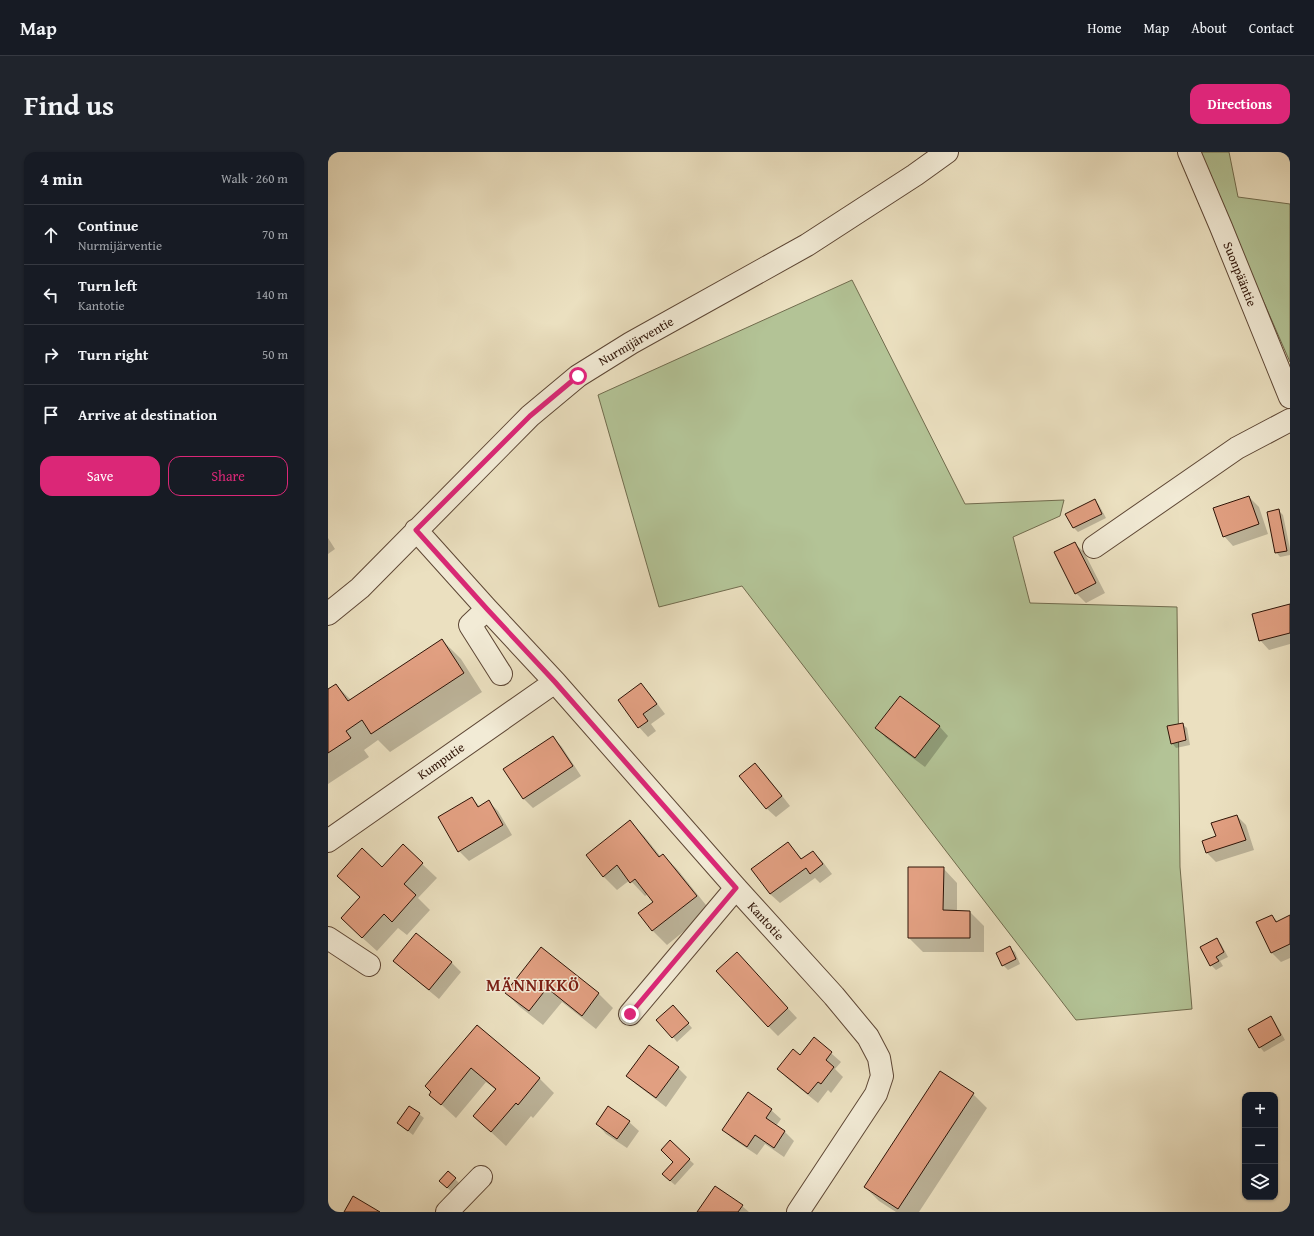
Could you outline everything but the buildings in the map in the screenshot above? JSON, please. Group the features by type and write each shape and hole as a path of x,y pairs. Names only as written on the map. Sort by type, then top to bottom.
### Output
{"street":[{"name":"Nurmijärventie","path":"328,614 360,588 530,416 578,376 631,343 807,244 916,175 947,152"},
{"name":"Suonpääntie","path":"1189,152 1227,241 1290,397"},
{"path":"1094,547 1237,448 1290,420"},
{"name":"Kantotie","path":"416,530 555,682 736,888 834,996 868,1037 879,1058 882,1076 876,1094 798,1212"},
{"path":"487,609 470,625 501,674"},
{"name":"Kumputie","path":"328,841 555,682"},
{"path":"630,1014 736,888"},
{"path":"328,938 369,965"},
{"path":"447,1212 481,1177"}],"green space":[{"path":"1198,152 1229,152 1238,197 1290,204 1290,362"},
{"path":"852,280 965,504 1064,500 1060,516 1013,537 1030,603 1177,607 1180,867 1192,1009 1076,1020 742,586 659,607 598,395"}],"district":[{"name":"MÄNNIKKÖ","path":"533,984"}],"route":[{"path":"578,376 530,416 416,530 555,682 736,888 630,1014"}]}
